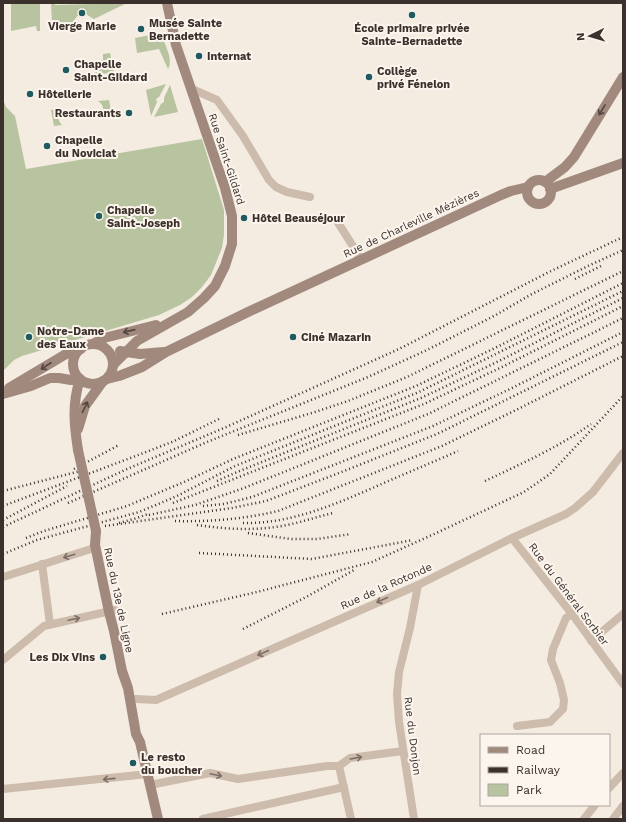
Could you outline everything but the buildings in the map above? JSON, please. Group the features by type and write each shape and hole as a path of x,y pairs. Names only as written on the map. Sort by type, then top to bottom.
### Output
{"main road":[{"name":"Rue Saint-Gildard","path":"113,365 137,340 188,312 204,298 215,286 226,266 232,244 232,216 192,89 176,45 167,3"},
{"path":"547,186 574,157 623,76"},
{"path":"547,186 549,197 547,200 542,204 533,203 528,197 527,190 537,180 547,186 623,163"},
{"name":"Rue de Charleville Mézières","path":"166,352 316,280 501,195 516,189 527,190"},
{"name":"Rue Saint-Gildard","path":"93,344 104,338 166,323"},
{"path":"3,393 66,354 93,344 98,344 106,349 113,359 112,370 105,380"},
{"path":"80,379 74,369 74,358 81,349"},
{"path":"106,349 140,354 166,352"},
{"path":"3,393 31,386 50,378 70,380 80,379 91,384 119,376 142,367 166,352"},
{"name":"Rue du 13e de Ligne","path":"80,379 76,394 74,413 78,450 96,531 95,545 117,631 123,662 136,698 140,742 158,819"},
{"name":"Rue du 13e de Ligne","path":"76,437 85,406 105,380"},
{"path":"96,531 100,540 112,611"},
{"name":"Rue du 13e de Ligne","path":"117,631 122,672 128,688 136,734 140,742"}],"street":[{"path":"192,89 218,100 243,136 269,180 276,187 288,192 310,197"},
{"path":"337,221 361,259"},
{"name":"Rue de la Rotonde","path":"136,698 156,700 418,584 575,508 593,492 623,453"},
{"name":"Rue du Général Sorbier","path":"512,538 572,614 623,684"},
{"path":"3,577 91,549 95,545"},
{"path":"42,564 50,624"},
{"name":"Rue du Donjon","path":"414,819 403,751 397,706 397,694 399,672 410,628 418,584"},
{"path":"3,660 44,626 112,611"},
{"path":"517,726 550,722 563,709 564,700 551,660 558,635 566,618 572,614"},
{"path":"591,641 623,614"},
{"path":"150,785 210,773 238,779 327,766 339,766 350,758 403,751"},
{"path":"339,766 351,819"},
{"path":"610,787 623,773"},
{"path":"3,789 148,774"},
{"path":"203,819 344,787"},
{"path":"584,819 594,806"},
{"path":"613,819 623,806"}],"green space":[{"path":"11,3 40,3 40,31 37,31 36,26 11,31"},
{"path":"51,3 55,3 55,5 127,3 94,19 84,13 81,14 76,18 72,28 59,31 54,30 52,24"},
{"path":"161,33 170,61 168,69 159,49 137,53 135,38"},
{"path":"110,53 114,72 97,75 94,70 98,62 103,60 103,54"},
{"path":"166,84 159,97 156,99 157,102 151,116 146,90"},
{"path":"170,85 178,112 154,117 161,104 164,102 164,98"},
{"path":"3,99 6,107 15,116 26,169 202,139 224,210 224,235 222,248 211,275 202,287 192,297 180,305 159,315 22,356 14,360 3,371"},
{"path":"109,100 112,116 101,119 103,109 102,105 98,101"},
{"path":"61,109 58,117 62,125 54,126 51,110"}],"railway":[{"path":"3,527 127,469 224,428 399,349 551,271 623,237"},
{"path":"68,503 207,442 368,377 427,350 494,316 532,294 623,250"},
{"path":"575,279 601,266"},
{"path":"238,435 348,401 407,377 623,271"},
{"path":"26,538 44,531 127,506 233,459 416,386 623,283"},
{"path":"3,554 37,540 139,512 156,505 177,496 235,466 419,392 623,291"},
{"path":"217,481 421,398 499,361 623,298"},
{"path":"173,503 424,404 502,367 623,306"},
{"path":"149,515 195,505 244,488 428,414 623,318"},
{"path":"203,506 224,504 252,497 433,426 623,332"},
{"path":"105,526 232,508 266,501 437,434 623,342"},
{"path":"175,521 226,519 278,511 442,446 623,356"},
{"path":"162,614 257,592 372,562 524,492 550,474 623,396"},
{"path":"3,506 172,442 221,418"},
{"path":"485,481 553,448 591,424"},
{"path":"74,469 119,445"},
{"path":"243,523 278,520 312,512 345,500 458,451"},
{"path":"3,491 84,470"},
{"path":"3,520 67,486"},
{"path":"197,525 260,529 288,525 333,513"},
{"path":"119,523 148,514"},
{"path":"248,533 291,539 317,539 351,534"},
{"path":"199,553 312,559 413,540"},
{"path":"243,629 308,596 354,570"}],"place":[{"name":"Vierge Marie","path":"82,13"},
{"name":"École primaire privée Sainte-Bernadette","path":"412,15"},
{"name":"Musée Sainte Bernadette","path":"141,29"},
{"name":"Internat","path":"199,56"},
{"name":"Chapelle Saint-Gildard","path":"66,70"},
{"name":"Collège privé Fénelon","path":"369,77"},
{"name":"Hôtellerie","path":"30,94"},
{"name":"Restaurants","path":"129,113"},
{"name":"Chapelle du Noviciat","path":"47,146"},
{"name":"Chapelle Saint-Joseph","path":"99,216"},
{"name":"Hôtel Beauséjour","path":"244,218"},
{"name":"Notre-Dame des Eaux","path":"29,337"},
{"name":"Ciné Mazarin","path":"293,337"},
{"name":"Les Dix Vins","path":"103,657"},
{"name":"Le resto du boucher","path":"133,763"}]}
